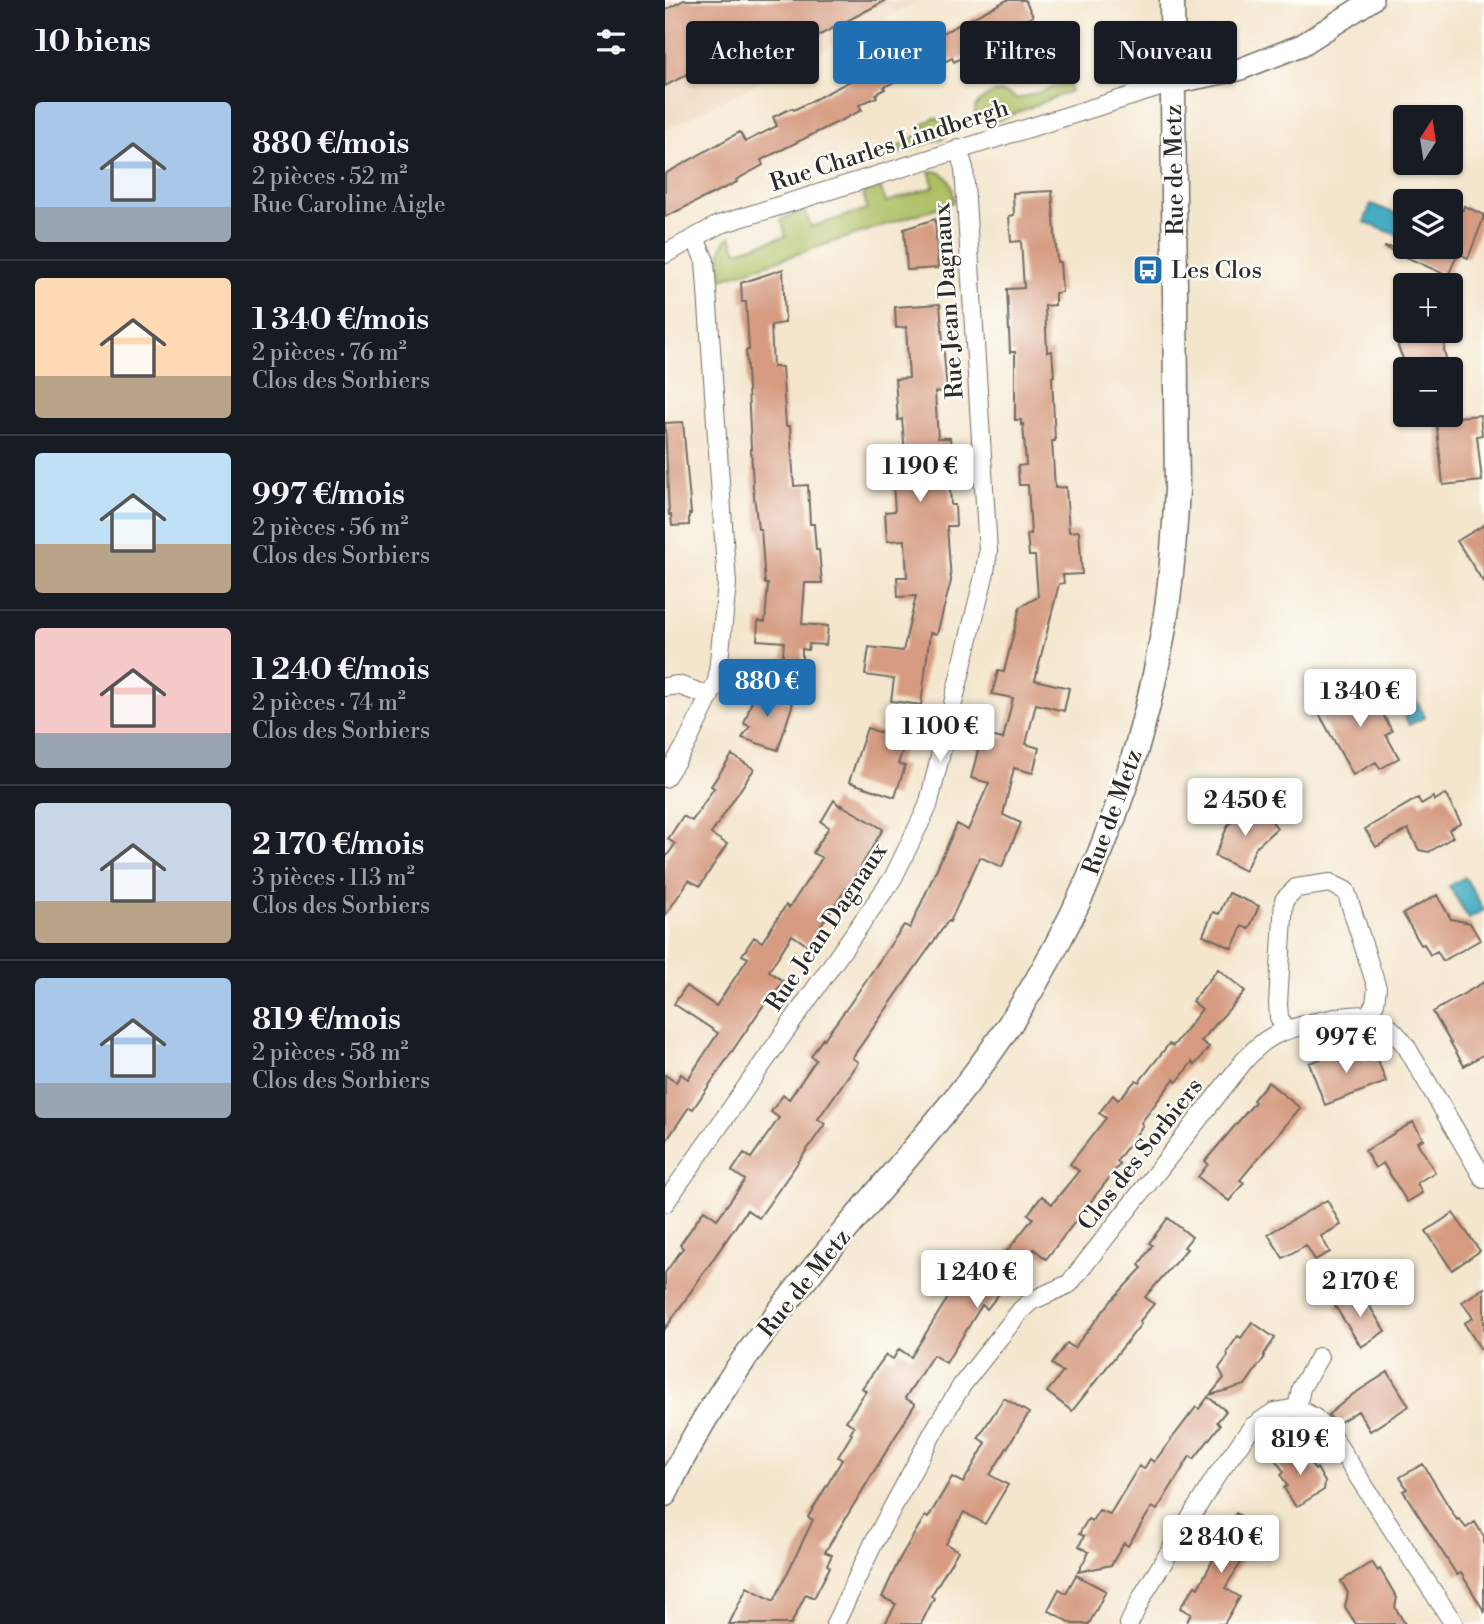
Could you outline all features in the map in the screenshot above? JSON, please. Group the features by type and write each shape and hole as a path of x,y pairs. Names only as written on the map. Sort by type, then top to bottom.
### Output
{"main road":[{"name":"Rue de Metz","path":"1172,0 1172,21"},
{"name":"Rue de Metz","path":"665,1494 699,1427 777,1314 994,1049 1058,943 1111,828 1148,699 1162,639 1172,564 1177,490 1173,84"}],"street":[{"path":"1237,70 1302,45 1371,0"},
{"name":"Rue Charles Lindbergh","path":"665,254 718,225 1170,84"},
{"name":"Rue Jean Dagnaux","path":"665,1203 893,878 928,806 988,551 964,167 958,149"},
{"path":"665,778 686,745 717,681 727,584 705,261 695,239"},
{"path":"665,687 678,685 709,696"},
{"path":"1285,1030 1279,1017 1278,1004 1284,900 1296,888 1330,883 1346,891 1377,988 1375,1003 1368,1016 1389,1028 1406,1046 1484,1179"},
{"name":"Clos des Sorbiers","path":"835,1624 875,1540 962,1385 1021,1310 1031,1301 1069,1284 1244,1061 1263,1042 1285,1030 1352,1016 1368,1016"},
{"path":"1297,1408 1301,1388 1319,1357"},
{"path":"1129,1624 1143,1595 1215,1478 1252,1427 1274,1412 1297,1408 1315,1418 1331,1435 1454,1624"}],"shaded area":[{"path":"665,0 921,0 880,21 833,21 833,45 819,52 819,21 686,21 686,84 756,84 665,130"}],"green space":[{"path":"1065,84 1068,84 1071,91 989,124 980,122 975,115 975,107 995,93 1006,93 1017,99"},
{"path":"934,118 946,122 948,131 944,138 866,164 920,134 924,124"},
{"path":"929,171 941,173 949,180 954,202 722,279 721,249 731,236 737,251 786,236 781,219 805,211 811,227 867,209 863,192 880,187 886,202 934,187"}],"water":[{"path":"1371,204 1393,212 1393,234 1364,222"},
{"path":"1405,679 1425,717 1409,725 1389,687"},
{"path":"1465,877 1484,910 1469,919 1449,886"}],"building":[{"path":"684,0 887,0 847,21 833,21 833,28 819,35 819,21 686,21 686,75 665,86 665,10"},
{"path":"1007,0 1025,0 1033,16 1024,21 966,21"},
{"path":"960,24 960,59 954,62 952,58 946,61 946,31"},
{"path":"844,84 890,84 876,94 877,97 859,105 862,110 761,160 763,165 736,180 737,182 665,217 665,174 740,132 745,142 777,126 773,117 792,108 794,110"},
{"path":"1052,191 1062,292 1055,293 1055,305 1045,306 1047,352 1052,351 1054,376 1055,441 1052,441 1055,488 1066,487 1069,532 1079,531 1082,574 1063,575 1064,583 1059,584 1035,680 1069,688 1064,711 1036,704 1026,744 1039,748 1033,773 1014,768 1003,815 1021,823 1002,867 980,857 950,922 948,921 852,1058 858,1062 818,1119 825,1124 759,1218 747,1210 665,1329 665,1273 683,1248 680,1245 704,1210 717,1219 745,1180 732,1171 744,1153 751,1158 779,1118 771,1112 783,1095 789,1099 816,1060 811,1056 904,925 910,928 957,824 968,830 989,783 971,778 982,734 1003,739 1013,698 992,694 998,671 1004,672 1020,607 1038,597 1035,556 1029,556 1027,534 1031,534 1028,485 1019,485 1018,466 1026,465 1023,424 1021,425 1021,420 1015,420 1015,352 1010,352 1007,289 1024,288 1021,241 1011,242 1009,216 1014,215 1013,193"},
{"path":"1464,206 1484,215 1468,258 1463,256"},
{"path":"935,219 938,268 907,270 904,229"},
{"path":"1410,259 1455,259 1449,273 1441,273"},
{"path":"783,269 785,323 771,325 773,367 782,367 794,486 808,485 810,524 814,524 822,583 805,583 802,624 828,626 826,645 809,644 808,650 802,649 802,669 782,668 784,642 757,640 758,621 765,622 768,584 765,584 761,529 758,529 753,487 746,350 749,350 746,302 742,302 741,283"},
{"path":"940,304 947,391 935,392 938,438 950,438 951,458 948,458 951,505 955,505 956,526 947,526 951,581 937,634 930,633 921,705 891,701 894,679 865,675 869,647 903,651 916,596 898,597 897,577 907,577 905,540 887,541 885,512 895,511 892,469 903,468 902,465 906,464 902,419 898,420 895,379 909,378 906,327 896,328 895,307"},
{"path":"1398,343 1445,343 1446,357 1402,357"},
{"path":"1480,415 1482,435 1477,436 1482,481 1443,485 1437,427 1463,427 1463,417"},
{"path":"683,422 691,514 689,525 672,526 669,515 665,423"},
{"path":"1484,525 1484,583 1457,541"},
{"path":"1371,681 1382,703 1378,705 1392,731 1386,735 1399,758 1380,769 1376,762 1353,775 1317,710"},
{"path":"757,686 776,693 775,697 793,703 778,750 742,738 750,726 744,724"},
{"path":"867,728 906,741 898,764 905,766 895,797 849,782"},
{"path":"732,755 754,769 711,834 727,844 700,886 689,880 665,916 665,859 675,844 668,839 683,816 692,821"},
{"path":"1445,794 1461,823 1449,830 1453,837 1429,852 1419,850 1408,829 1376,847 1365,829 1418,798 1421,804 1433,797 1434,801"},
{"path":"834,800 841,807 883,829 859,870 807,945 792,935 769,971 783,981 769,1002 767,1000 693,1109 689,1107 665,1143 665,1075 676,1082 681,1074 688,1079 718,1033 674,1004 686,986 716,1006 748,958 742,955 754,937 762,942 786,905 789,908 822,858 813,853 829,827 821,822"},
{"path":"1262,808 1277,828 1256,847 1245,871 1215,856 1228,825 1245,813 1249,818"},
{"path":"1229,893 1259,906 1249,929 1242,926 1232,948 1203,935 1213,912 1219,914"},
{"path":"1437,895 1451,919 1470,923 1480,940 1443,961 1437,951 1430,955 1424,944 1421,945 1403,914"},
{"path":"1218,969 1245,991 1201,1041 1209,1047 1195,1065 1192,1062 1177,1082 1174,1079 1141,1123 1143,1125 1117,1161 1120,1164 1046,1259 1034,1249 987,1309 982,1305 946,1363 933,1355 905,1398 915,1404 825,1552 832,1555 827,1565 830,1567 814,1598 806,1594 791,1624 729,1624 747,1587 774,1601 813,1520 808,1517 842,1460 838,1457 854,1426 846,1421 866,1391 862,1388 886,1355 893,1359 899,1349 911,1357 964,1272 969,1276 992,1253 1000,1260 1033,1218 1028,1214 1042,1196 1052,1204 1079,1171 1070,1164 1106,1118 1099,1113 1113,1095 1118,1100 1136,1080 1139,1082 1169,1044 1173,1046 1202,1009 1192,1001"},
{"path":"1484,982 1484,1054 1464,1066 1433,1012"},
{"path":"1361,1047 1366,1062 1377,1058 1386,1082 1325,1105 1309,1063"},
{"path":"1268,1082 1300,1108 1240,1180 1244,1183 1229,1201 1198,1177 1208,1164 1205,1161 1255,1102 1253,1100"},
{"path":"1413,1122 1423,1139 1417,1142 1435,1172 1417,1183 1422,1193 1407,1202 1383,1163 1375,1168 1365,1151"},
{"path":"1327,1200 1341,1225 1321,1236 1330,1252 1315,1260 1306,1245 1283,1258 1268,1234"},
{"path":"1453,1213 1480,1251 1452,1270 1426,1231"},
{"path":"1168,1218 1192,1237 1184,1247 1187,1249 1145,1297 1154,1304 1072,1411 1047,1392 1063,1372 1052,1364 1067,1343 1074,1348 1112,1300 1142,1268 1139,1265 1152,1245 1149,1243"},
{"path":"1484,1288 1484,1354 1464,1323 1473,1318 1462,1302"},
{"path":"1360,1291 1385,1331 1361,1347 1335,1306"},
{"path":"1252,1322 1275,1338 1264,1358 1245,1385 1210,1395 1224,1378 1219,1368 1228,1356 1227,1352"},
{"path":"1388,1372 1409,1406 1370,1431 1358,1411 1337,1424 1328,1415 1352,1395"},
{"path":"1208,1397 1226,1411 1217,1422 1220,1425 1194,1459 1190,1456 1157,1510 1152,1507 1128,1546 1124,1543 1111,1565 1078,1572 1089,1552 1079,1546 1084,1536 1079,1534 1088,1519 1092,1521 1099,1510 1110,1514 1139,1466 1144,1469 1150,1459 1154,1462 1196,1407 1199,1409"},
{"path":"1004,1398 1029,1413 990,1475 1008,1485 985,1524 964,1512 946,1544 958,1551 931,1596 934,1598 921,1624 885,1624 896,1604 882,1597 900,1558 952,1477 963,1483 986,1443 978,1438"},
{"path":"1295,1445 1304,1460 1309,1461 1315,1470 1317,1468 1325,1482 1324,1490 1296,1507 1284,1488 1287,1486 1281,1475 1284,1472 1274,1458"},
{"path":"1423,1464 1457,1520 1466,1528 1475,1522 1484,1537 1484,1611 1461,1573 1457,1575 1403,1491 1407,1489 1400,1477"},
{"path":"1236,1513 1262,1529 1225,1588 1240,1597 1224,1624 1186,1624 1191,1614 1180,1608 1195,1586 1198,1588 1215,1556 1211,1553"},
{"path":"1372,1562 1378,1571 1380,1569 1397,1598 1395,1607 1405,1624 1356,1624 1345,1607 1348,1593 1341,1581"},
{"path":"1076,1575 1106,1591 1089,1624 1073,1624 1048,1610 1059,1589 1066,1593"}],"place":[{"name":"Les Clos","path":"1148,270"}]}
